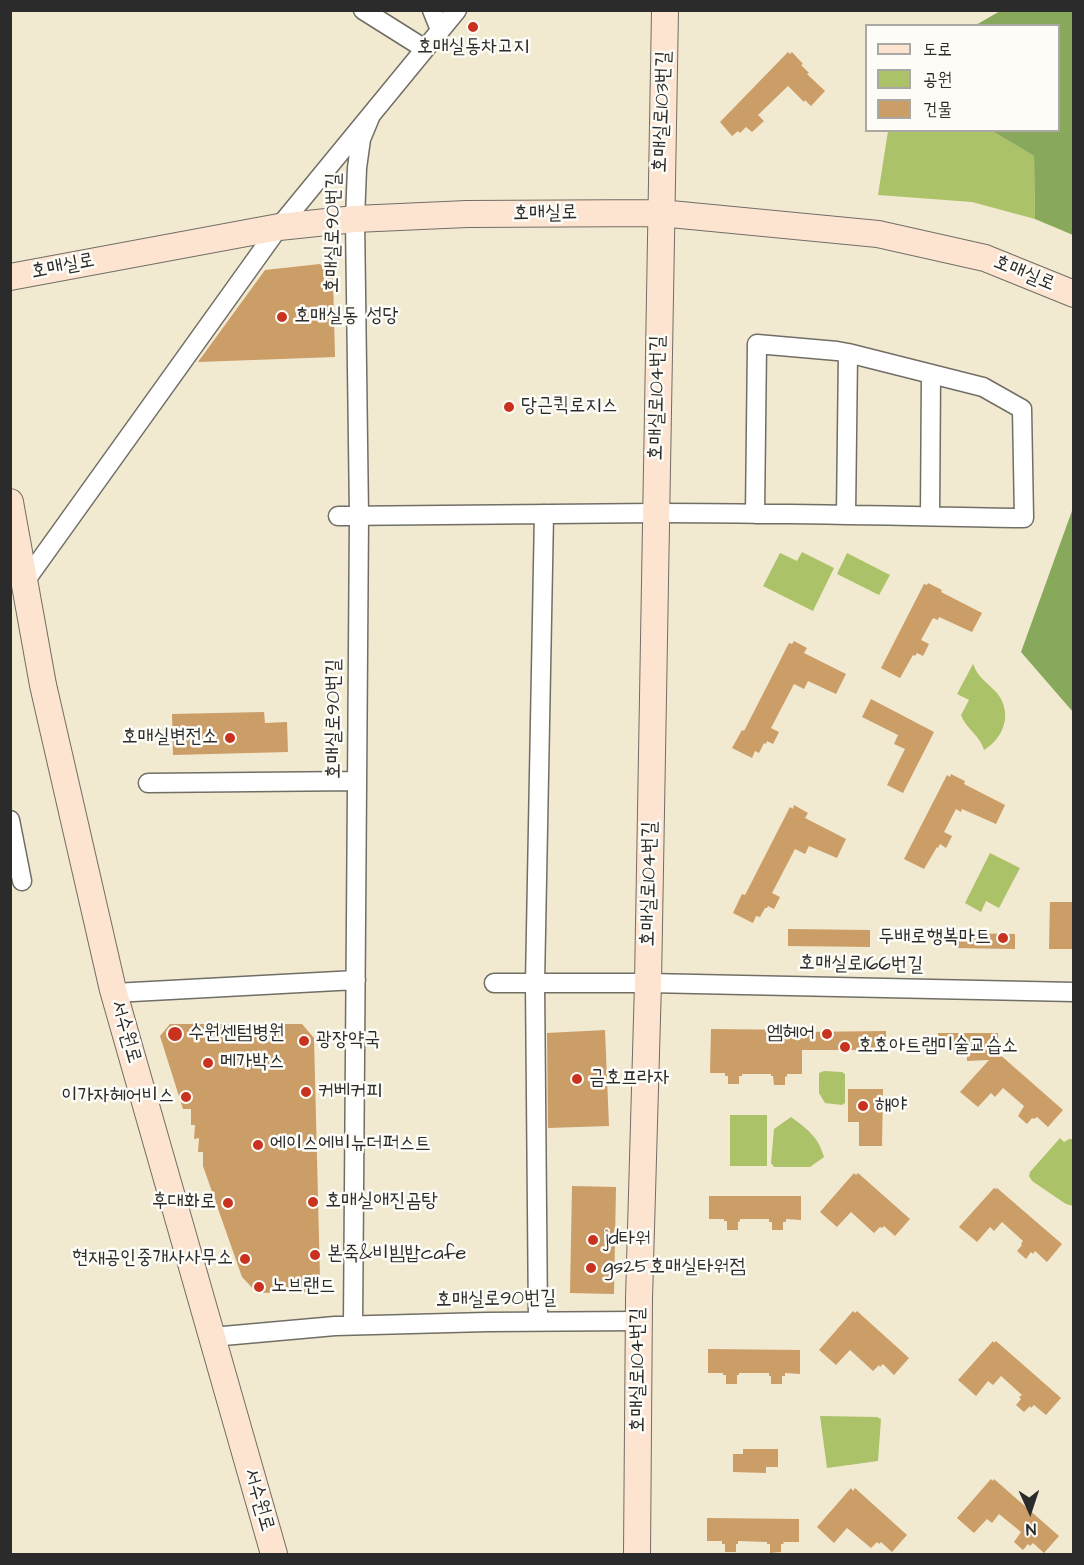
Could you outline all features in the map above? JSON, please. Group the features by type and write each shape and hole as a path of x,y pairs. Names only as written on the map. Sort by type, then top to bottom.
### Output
{"street":[{"path":"363,10 425,49"},
{"path":"432,10 440,30"},
{"path":"26,580 279,227 457,10"},
{"name":"호매실로103번길","path":"660,213 665,10"},
{"name":"호매실로90번길","path":"353,1325 359,516 355,219 357,168 361,139 371,115"},
{"name":"호매실로","path":"10,277 279,227 355,219 466,214 660,213 878,234 985,258 1074,294"},
{"name":"호매실로104번길","path":"637,1554 639,1321 648,983 660,213"},
{"path":"339,516 656,513 1024,518 1022,409 983,387 848,353 757,344 756,514"},
{"path":"846,515 848,353"},
{"path":"930,516 931,374"},
{"name":"서수원로","path":"10,502 26,580 43,685 114,993 274,1554"},
{"path":"538,1322 535,983 544,514"},
{"path":"148,783 357,781"},
{"path":"10,820 22,881"},
{"path":"114,993 356,980"},
{"name":"호매실로166번길","path":"494,983 648,983 1074,992"},
{"name":"호매실로90번길","path":"212,1337 353,1325 639,1321"}],"green space":[{"path":"1000,11 1073,11 1073,235 1035,219 1034,156 994,132 1060,132 1060,24 978,24"},
{"path":"888,132 994,132 1034,156 1035,219 972,202 878,195"},
{"path":"1073,508 1073,712 1021,652"},
{"path":"802,552 834,568 813,611 763,586 780,553 797,561"},
{"path":"847,553 890,575 879,595 837,574"},
{"path":"973,664 980,677 997,693 1005,709 1001,732 997,739 984,750 961,715 969,700 957,694"},
{"path":"990,853 1020,868 999,908 986,901 981,912 965,903"},
{"path":"824,1071 845,1074 845,1103 842,1105 825,1103 819,1093 819,1073"},
{"path":"730,1115 767,1115 767,1166 730,1166"},
{"path":"791,1117 811,1134 822,1150 824,1157 810,1167 774,1167 771,1163 774,1129"},
{"path":"1060,1138 1064,1142 1073,1139 1073,1206 1066,1204 1032,1181 1029,1176"},
{"path":"820,1416 877,1417 881,1419 878,1461 827,1468"}],"building":[{"path":"788,52 790,54 792,52 803,64 801,65 809,73 807,74 825,91 811,106 788,86 758,115 764,121 752,132 746,127 740,133 738,131 732,136 720,122"},
{"name":"호매실동 성당","path":"320,264 333,277 335,357 198,362 265,270"},
{"path":"928,583 982,613 972,632 939,617 938,620 933,618 921,640 929,644 923,656 917,653 913,655 900,678 881,668 924,584"},
{"path":"794,641 807,648 804,653 846,674 836,694 808,681 804,689 794,684 771,728 779,732 773,744 767,741 766,744 764,743 759,753 755,751 752,758 732,748 742,730 744,731 789,643 792,644"},
{"path":"871,699 934,732 903,793 887,785 905,749 894,744 898,735 862,717"},
{"name":"호매실변전소","path":"264,712 265,723 287,722 288,752 173,755 172,714"},
{"path":"951,774 965,781 964,784 1005,805 996,824 962,809 961,812 956,809 944,832 952,836 946,848 940,844 924,869 904,859 947,775 950,777"},
{"path":"794,805 808,813 805,818 846,839 837,858 809,846 805,854 795,849 772,893 780,897 774,909 768,906 765,908 760,917 756,916 753,923 733,913 742,894 745,895 790,807 793,809"},
{"path":"1050,902 1074,902 1074,949 1049,949"},
{"path":"788,929 870,930 870,947 788,946"},
{"path":"955,933 1015,934 1015,949 955,948"},
{"path":"170,1024 302,1024 314,1038 320,1278 306,1292 257,1293 242,1277 203,1166 203,1152 198,1152 199,1138 194,1139 195,1125 191,1125 191,1109 183,1109 160,1036"},
{"path":"711,1029 803,1030 803,1032 886,1031 886,1050 802,1050 802,1074 787,1074 785,1085 774,1085 771,1074 742,1074 739,1076 739,1084 728,1084 728,1076 725,1076 725,1073 710,1073"},
{"name":"금호프라자","path":"605,1030 609,1126 548,1128 547,1033"},
{"path":"938,1033 998,1033 998,1053 1063,1110 1048,1127 1037,1117 1032,1118 1027,1124 1018,1116 1024,1106 1003,1088 995,1097 991,1093 978,1107 960,1092 989,1060 967,1061 967,1052 947,1052 947,1046 938,1046"},
{"path":"848,1089 883,1089 882,1146 859,1146 859,1122 848,1122"},
{"path":"854,1173 856,1175 858,1173 910,1219 895,1236 884,1226 874,1233 851,1212 837,1227 820,1212"},
{"name":"jd타워","path":"572,1186 616,1187 614,1294 570,1293"},
{"path":"994,1188 997,1188 1062,1244 1047,1262 1035,1251 1033,1254 1031,1252 1026,1259 1017,1251 1023,1241 1002,1222 994,1231 990,1227 977,1242 959,1227"},
{"path":"709,1196 801,1196 801,1220 786,1219 786,1222 783,1222 783,1230 772,1230 772,1222 769,1222 769,1219 740,1219 738,1230 727,1230 727,1221 724,1219 709,1219"},
{"path":"853,1311 855,1313 857,1311 909,1358 894,1375 883,1364 873,1371 850,1350 836,1365 819,1350"},
{"path":"993,1341 994,1343 996,1341 1061,1398 1046,1415 1034,1405 1024,1412 1016,1405 1022,1395 1001,1376 993,1385 988,1381 976,1396 958,1380"},
{"path":"708,1349 800,1350 800,1374 785,1373 785,1376 782,1376 782,1384 771,1384 769,1373 739,1373 737,1384 726,1384 726,1375 723,1373 708,1373"},
{"path":"743,1449 778,1449 778,1467 766,1467 766,1473 733,1472 733,1454 743,1454"},
{"path":"991,1479 993,1481 994,1479 1059,1536 1044,1553 1033,1543 1030,1546 1028,1544 1023,1550 1014,1542 1021,1532 999,1514 992,1523 987,1519 974,1533 957,1518"},
{"path":"851,1488 853,1491 855,1488 907,1535 892,1552 881,1542 879,1544 877,1542 871,1548 847,1528 834,1543 817,1527"},
{"path":"707,1518 799,1519 799,1542 783,1542 781,1552 770,1553 770,1544 767,1542 738,1541 736,1552 725,1552 725,1544 722,1544 722,1541 707,1541"}],"place":[{"name":"호매실동차고지","path":"473,27"},
{"name":"호매실동 성당","path":"282,317"},
{"name":"당근퀵로지스","path":"509,407"},
{"name":"호매실변전소","path":"230,738"},
{"name":"두배로행복마트","path":"1003,938"},
{"name":"수원센텀병원","path":"175,1034"},
{"name":"엠헤어","path":"827,1034"},
{"name":"광장약국","path":"304,1041"},
{"name":"호호아트랩미술교습소","path":"845,1047"},
{"name":"메가박스","path":"208,1063"},
{"name":"금호프라자","path":"577,1079"},
{"name":"커베커피","path":"306,1092"},
{"name":"이가자헤어비스","path":"186,1097"},
{"name":"해야","path":"863,1106"},
{"name":"에이스에비뉴더퍼스트","path":"258,1145"},
{"name":"호매실애진곰탕","path":"313,1202"},
{"name":"후대화로","path":"228,1203"},
{"name":"jd타워","path":"593,1240"},
{"name":"본죽&비빔밥cafe","path":"315,1255"},
{"name":"현재공인중개사사무소","path":"245,1259"},
{"name":"gs25호매실타워점","path":"591,1268"},
{"name":"노브랜드","path":"259,1287"}]}
